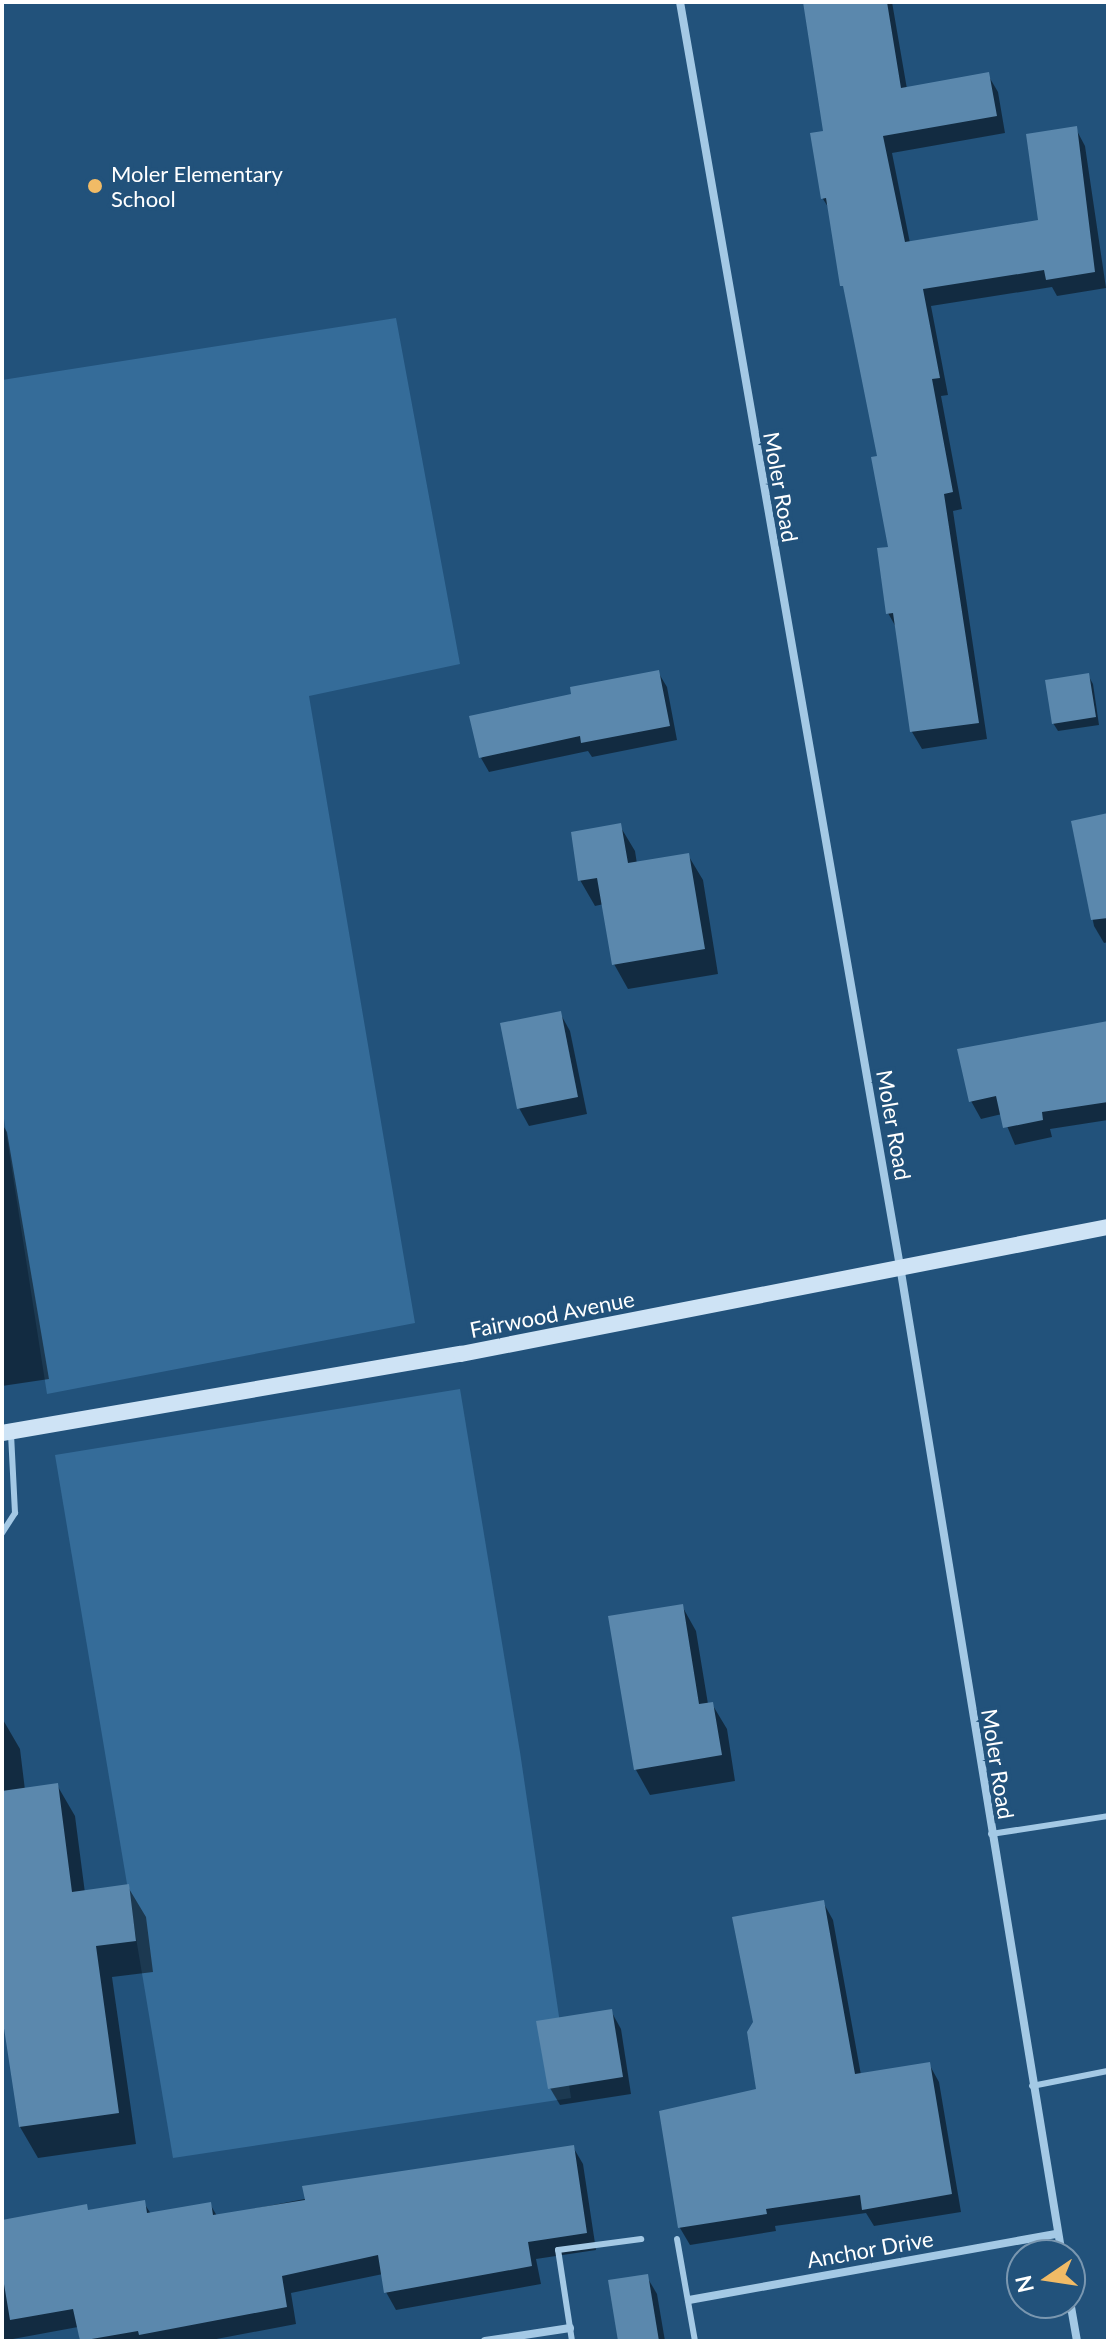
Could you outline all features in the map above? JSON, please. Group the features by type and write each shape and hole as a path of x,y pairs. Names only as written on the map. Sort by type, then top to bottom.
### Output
{"street":[{"name":"Moler Road","path":"680,2 900,1266 1058,2239"},
{"name":"Fairwood Avenue","path":"7,1432 461,1354 1108,1227"},
{"name":"Anchor Drive","path":"689,2300 1057,2234"},
{"path":"1073,2319 1077,2341"},
{"path":"485,2341 570,2328"}],"lane":[{"path":"2,1533 15,1513 7,1432"},
{"path":"991,1834 1108,1816"},
{"path":"1032,2086 1108,2071"},
{"path":"572,2341 558,2250 641,2239"},
{"path":"677,2239 695,2341"}],"shaded area":[{"path":"396,318 460,664 309,696 415,1323 47,1394 2,1106 2,380"},
{"path":"460,1389 520,1752 571,2098 173,2158 55,1455"}],"building":[{"path":"803,2 887,2 901,88 989,72 997,116 883,136 905,242 1038,220 1026,134 1077,126 1095,272 1046,280 1044,270 923,289 940,378 932,379 953,492 944,494 979,723 910,732 893,613 886,614 877,548 888,547 871,457 877,456 843,286 840,286 826,198 821,199 810,133 823,131"},
{"path":"659,670 670,726 581,743 580,736 479,758 469,716 571,694 570,687"},
{"path":"1089,673 1096,717 1052,724 1045,680"},
{"path":"1108,813 1108,918 1091,920 1071,821"},
{"path":"621,823 628,863 689,853 705,949 612,965 597,878 578,881 571,832"},
{"path":"561,1011 578,1097 517,1109 500,1023"},
{"path":"1108,1021 1108,1102 1042,1112 1043,1120 1003,1128 996,1096 969,1102 957,1049"},
{"path":"683,1604 699,1704 713,1702 722,1755 634,1770 608,1616"},
{"path":"58,1783 72,1892 129,1884 136,1941 96,1946 119,2113 19,2127 2,2015 2,1791"},
{"path":"824,1900 855,2074 930,2062 952,2194 862,2210 860,2195 766,2209 767,2214 678,2228 659,2111 756,2089 747,2032 753,2022 732,1917"},
{"path":"612,2009 623,2077 548,2089 536,2021"},
{"path":"574,2145 587,2233 528,2242 532,2266 384,2293 378,2255 282,2276 287,2307 139,2335 138,2331 80,2341 73,2309 10,2320 2,2272 2,2220 87,2204 88,2210 145,2200 147,2213 211,2202 213,2215 305,2200 302,2186"},
{"path":"648,2274 659,2341 618,2341 608,2280"}],"place":[{"name":"Moler Elementary School","path":"95,186"}]}
